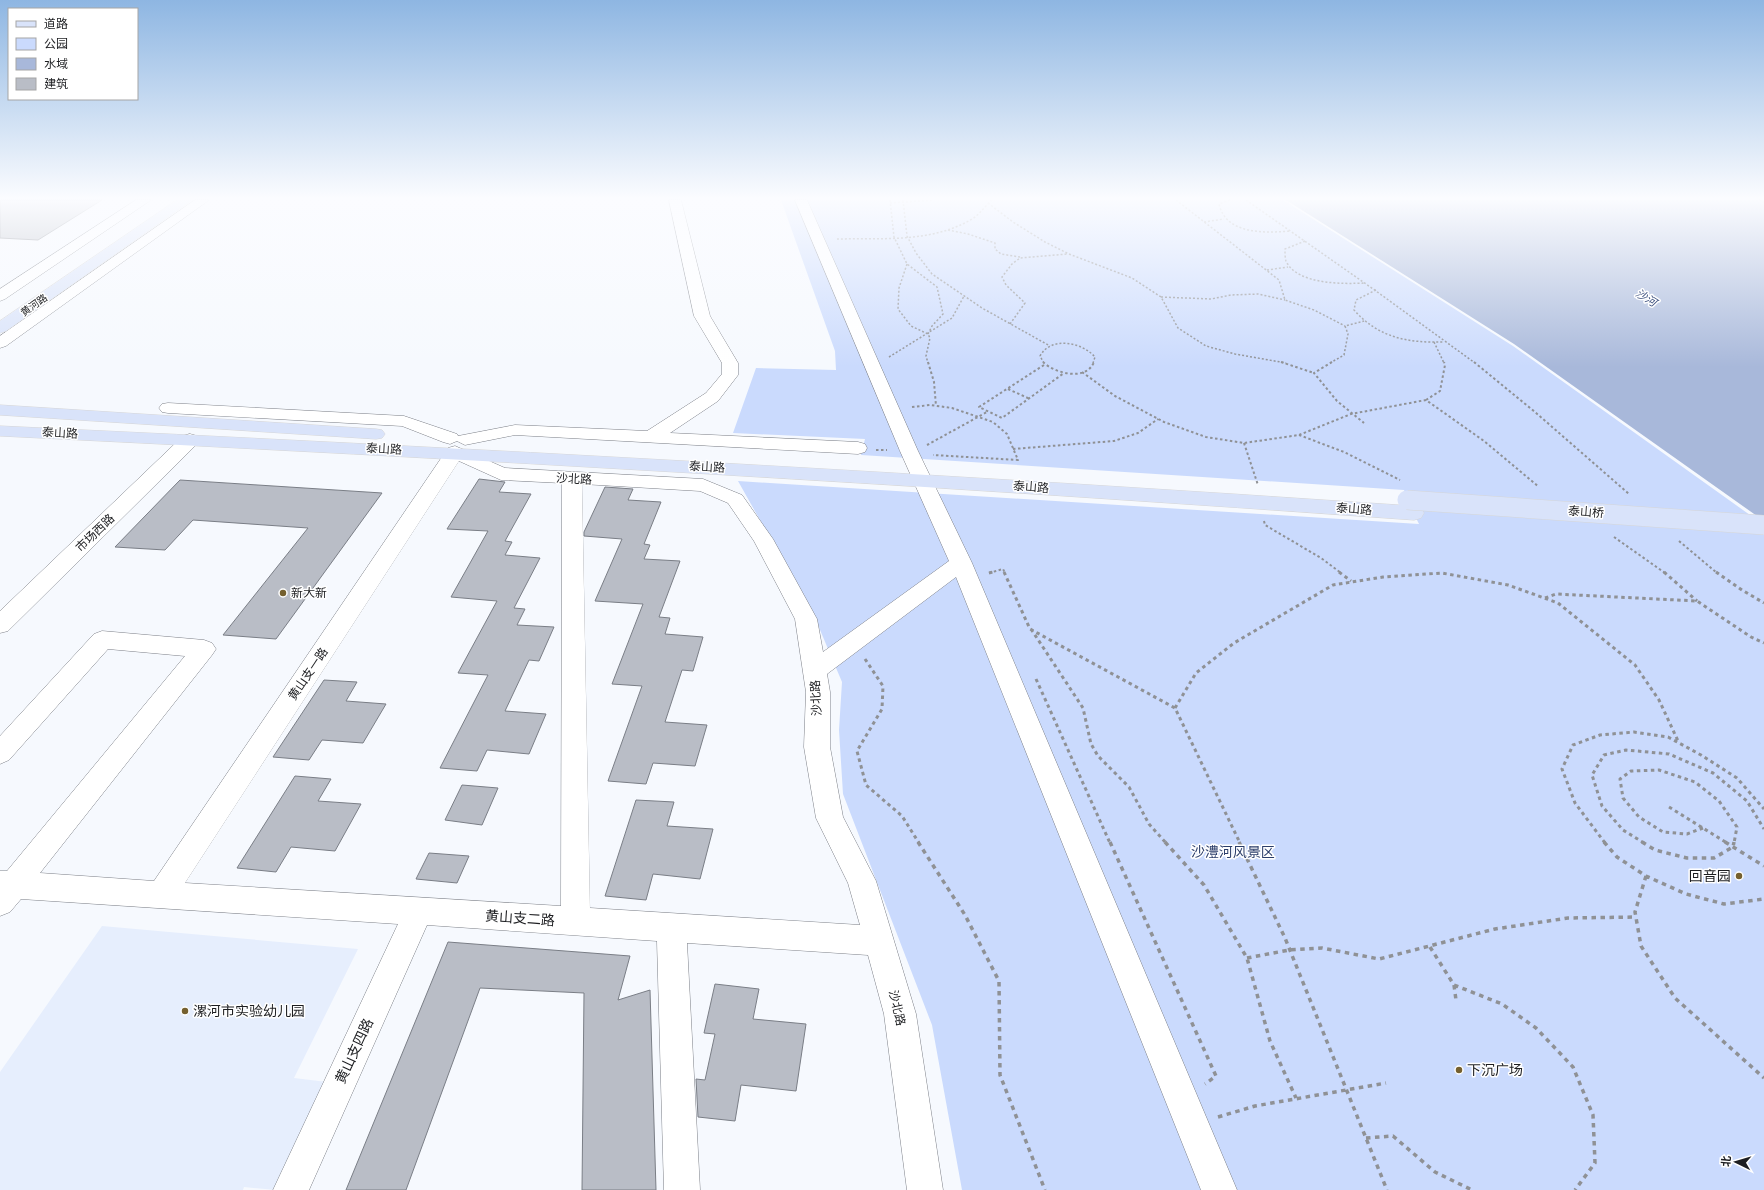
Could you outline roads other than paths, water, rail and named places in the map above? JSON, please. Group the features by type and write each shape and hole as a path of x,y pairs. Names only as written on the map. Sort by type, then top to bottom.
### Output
{"main road":[{"name":"黄河路","path":"0,310 81,256"},
{"name":"黄河路","path":"0,328 105,256"},
{"path":"0,398 168,408 181,421"},
{"name":"泰山路","path":"0,410 181,421 457,443"},
{"name":"泰山路","path":"0,431 190,440 457,443 915,463 1408,498"},
{"name":"泰山路","path":"915,463 1260,490 1408,498"},
{"name":"泰山桥","path":"1408,498 1764,525"},
{"name":"泰山桥","path":"1408,498 1764,539"}],"street":[{"path":"0,296 61,256"},
{"path":"0,343 124,256"},
{"path":"652,436 712,397 730,375 730,363 702,316 688,256"},
{"path":"824,256 891,409 961,563 1219,1190"},
{"name":"沙北路","path":"168,408 404,421 457,443 501,474 703,485 735,499 763,539 806,619 818,692 817,747 830,818 862,881 900,1014 925,1190"},
{"path":"457,443 515,430 858,448"},
{"name":"市场西路","path":"0,626 190,440"},
{"name":"黄山支一路","path":"161,895 457,443"},
{"path":"572,478 576,922"},
{"path":"814,670 961,563"},
{"path":"0,753 102,640 204,649 5,890"},
{"name":"黄山支二路","path":"5,890 161,895 879,941"},
{"name":"黄山支四路","path":"291,1190 418,912"},
{"path":"671,928 682,1190"}],"water":[{"name":"沙河","path":"1374,256 1764,256 1764,521 1514,344"}],"place":[{"name":"新大新","path":"283,593"},
{"name":"回音园","path":"1739,876"},
{"name":"漯河市实验幼儿园","path":"185,1011"},
{"name":"下沉广场","path":"1459,1070"}],"park label":[{"name":"沙澧河风景区","path":"1233,852"}]}
